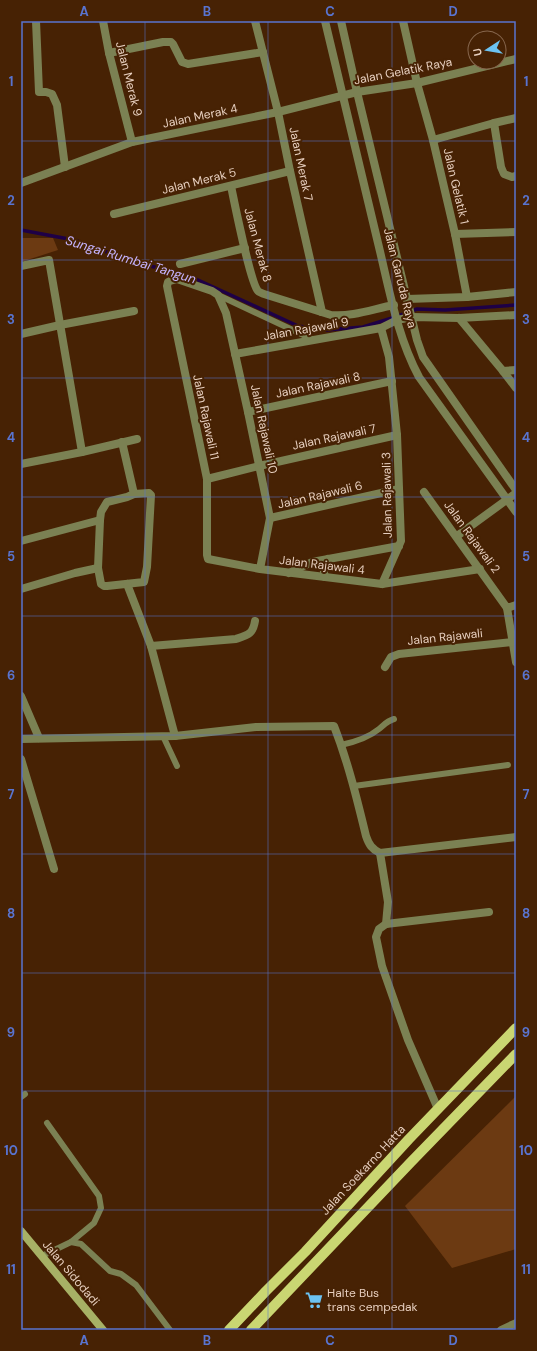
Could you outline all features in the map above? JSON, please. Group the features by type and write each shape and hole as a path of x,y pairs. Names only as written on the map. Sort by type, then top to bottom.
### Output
{"main road":[{"name":"Jalan Soekarno Hatta","path":"229,1330 305,1252 438,1109 516,1028"},
{"path":"251,1330 516,1053 504,1040"}],"street":[{"path":"36,21 39,92 52,94 57,105 65,167"},
{"name":"Jalan Merak 9","path":"103,21 109,53 132,142"},
{"name":"Jalan Merak 7","path":"255,21 278,112 322,312"},
{"name":"Jalan Garuda Raya","path":"325,21 397,320 410,361 419,377 516,512"},
{"name":"Jalan Garuda Raya","path":"341,21 417,340 423,357 516,490"},
{"name":"Jalan Gelatik 1","path":"403,21 416,83 432,140 455,234 467,296"},
{"path":"109,53 168,42 173,44 182,62 188,64 263,52"},
{"name":"Jalan Gelatik Raya","path":"342,96 357,92 416,83 516,59"},
{"name":"Jalan Merak 4","path":"21,183 132,142 278,112 342,96"},
{"path":"432,140 516,118"},
{"path":"494,123 501,168 504,174 512,177 516,176"},
{"name":"Jalan Merak 5","path":"114,214 290,171"},
{"name":"Jalan Merak 8","path":"231,186 245,248 258,290 267,295 337,316 394,307"},
{"path":"455,234 516,232"},
{"path":"180,264 245,248"},
{"path":"21,266 49,260 82,452"},
{"name":"Jalan Rajawali 11","path":"218,295 212,291 177,279 168,282 167,286 206,479 207,558 208,560 260,569"},
{"path":"408,302 516,292"},
{"name":"Jalan Rajawali 10","path":"218,295 226,313 270,518 260,569"},
{"path":"21,334 60,325 134,312"},
{"name":"Jalan Rajawali 9","path":"235,354 381,328 397,320 412,317 459,318 516,314"},
{"path":"459,318 504,371 516,388"},
{"name":"Jalan Rajawali 3","path":"381,328 390,357 397,436 401,541 382,584"},
{"path":"504,371 516,370"},
{"name":"Jalan Rajawali 8","path":"248,412 392,381"},
{"name":"Jalan Rajawali 7","path":"206,479 397,436"},
{"path":"21,464 137,439"},
{"path":"122,442 134,494"},
{"name":"Jalan Rajawali 6","path":"270,518 399,489"},
{"name":"Jalan Rajawali 2","path":"424,492 457,536 507,608"},
{"path":"149,493 151,495 147,567 144,582 104,586 101,584 98,568 100,520 101,512 108,502 134,494 149,493"},
{"path":"457,536 516,493"},
{"path":"21,541 100,520"},
{"path":"288,573 312,562 399,546"},
{"path":"325,577 323,570 324,564 328,559"},
{"path":"21,589 75,573 98,568"},
{"name":"Jalan Rajawali 4","path":"260,569 382,584"},
{"path":"382,584 480,569"},
{"path":"127,584 151,646 175,736"},
{"path":"516,605 507,608 516,662"},
{"path":"151,646 236,639 249,635 254,628 255,621"},
{"name":"Jalan Rajawali","path":"385,667 391,657 399,654 513,642"},
{"path":"21,696 39,738"},
{"path":"21,739 175,736 256,727 334,726 354,786 369,844 374,850 380,853 516,837"},
{"path":"21,759 54,869"},
{"path":"380,853 388,902 386,924"},
{"path":"438,1109 408,1040 382,966 376,937 379,929 386,924 489,912"},
{"name":"Jalan Sidodadi","path":"21,1231 103,1330"},
{"path":"501,1330 516,1323"}],"lane":[{"path":"218,295 314,340"},
{"path":"341,744 352,742 368,736 379,729 387,721 394,719"},
{"path":"163,736 177,766"},
{"path":"354,786 508,766"},
{"path":"42,1256 70,1242 94,1223 100,1208 99,1196 47,1123"},
{"path":"70,1242 81,1244 110,1271 122,1274 136,1285 170,1330"}],"shaded area":[{"path":"21,238 53,238 58,250 21,262"},
{"path":"516,1096 516,1249 452,1268 405,1206"}],"waterway":[{"name":"Sungai Rumbai Tangun","path":"21,230 74,240 137,263 185,274 298,326 327,330 363,327 392,318"},
{"name":"Sungai Rumbai Tangun","path":"398,316 417,309 445,310 516,305"}],"place":[{"name":"Halte Bus trans cempedak","path":"314,1300"}]}
